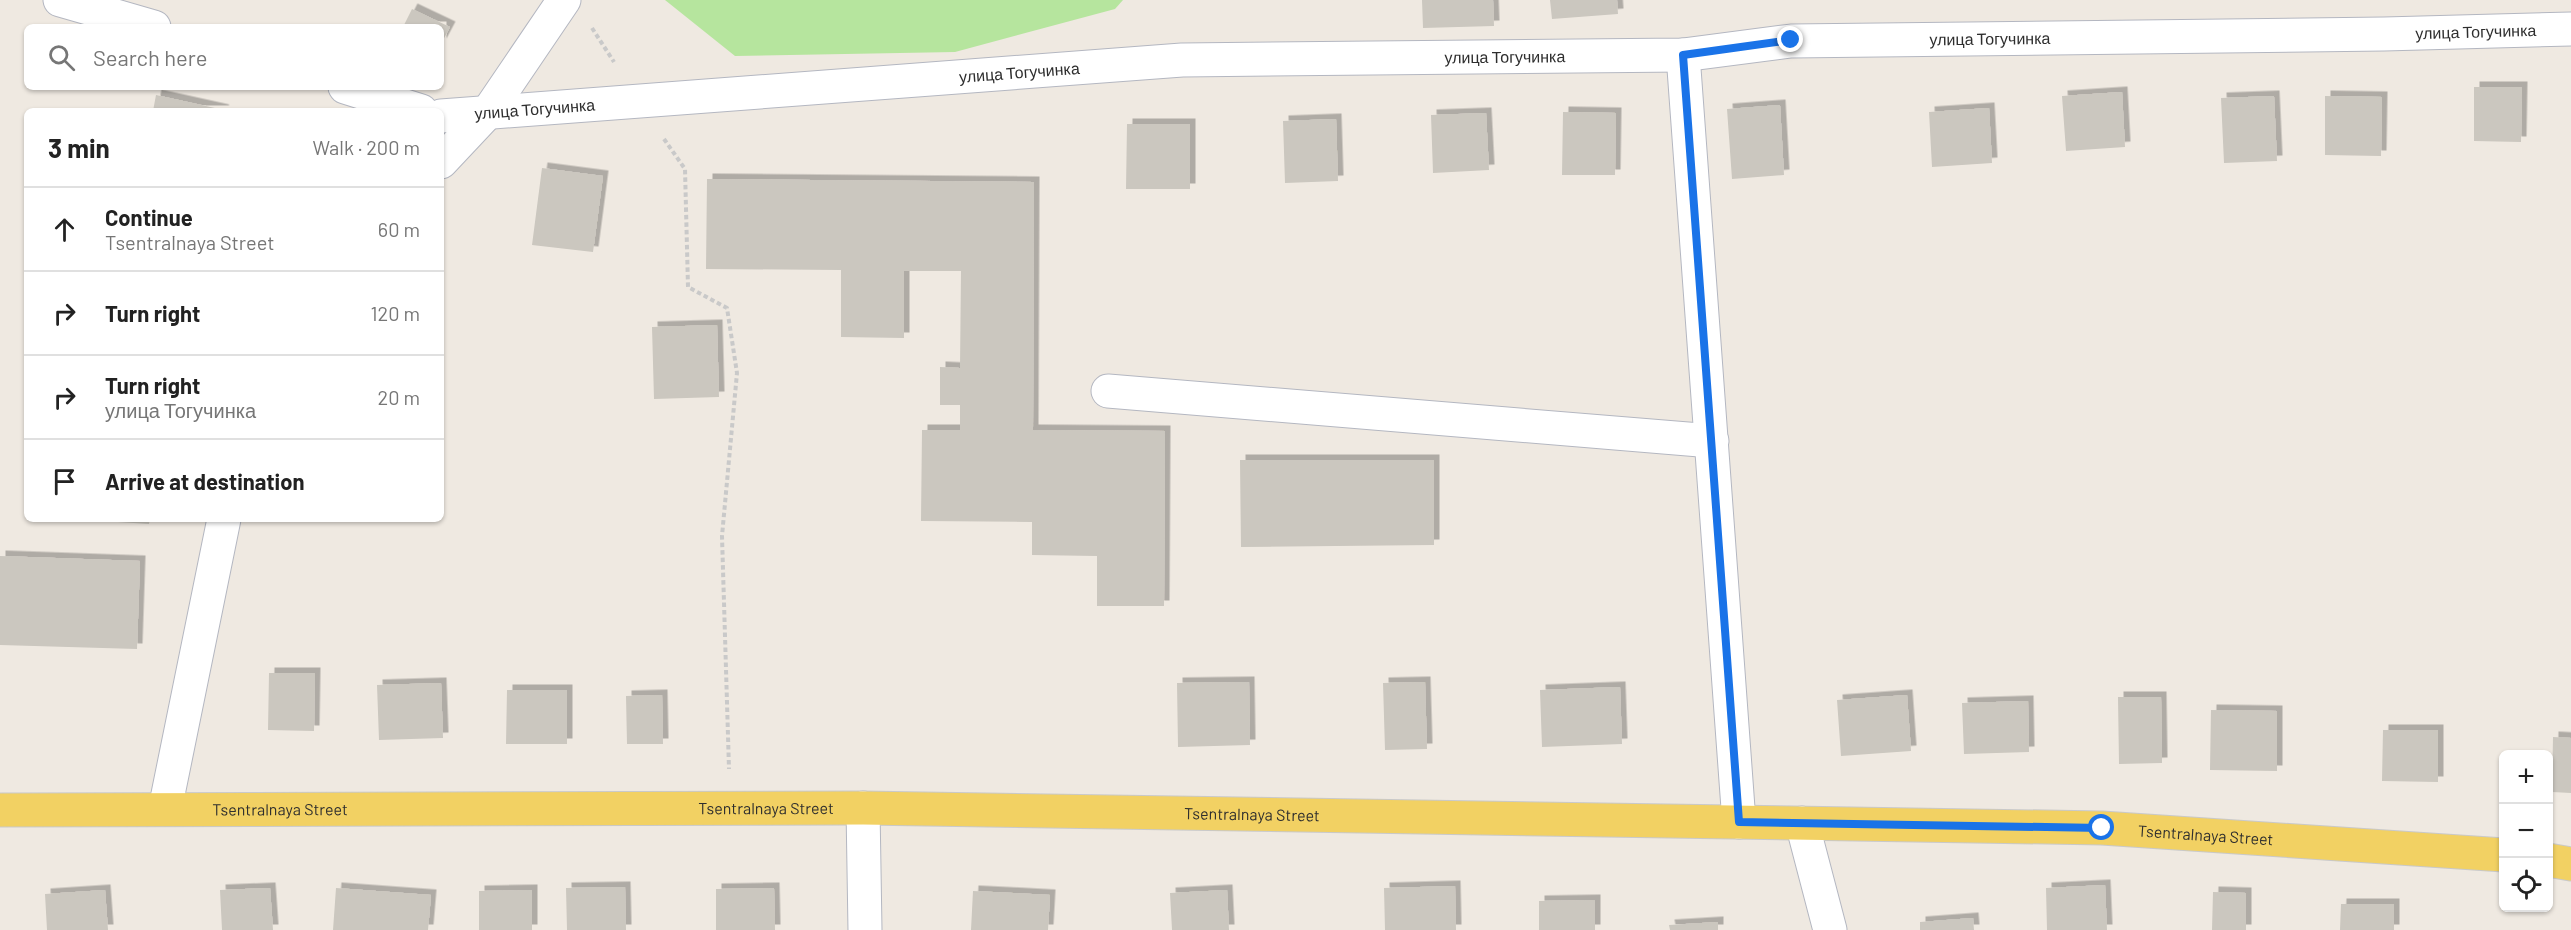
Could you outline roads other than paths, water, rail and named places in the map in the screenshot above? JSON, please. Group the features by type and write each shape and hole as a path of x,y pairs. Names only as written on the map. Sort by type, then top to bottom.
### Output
{"main road":[{"name":"Tsentralnaya Street","path":"0,810 862,808 2102,828 2499,855"},
{"path":"2553,861 2571,864"}],"street":[{"path":"60,0 144,24"},
{"path":"444,159 488,112 564,0"},
{"name":"улица Тогучинка","path":"444,116 1182,60 1683,55 1791,40 2384,34 2571,29"},
{"path":"1683,55 1739,822"},
{"path":"354,90 412,108"},
{"path":"1108,391 1712,441"},
{"path":"165,809 223,522"},
{"path":"862,808 865,930"},
{"path":"1802,823 1830,930"}]}
